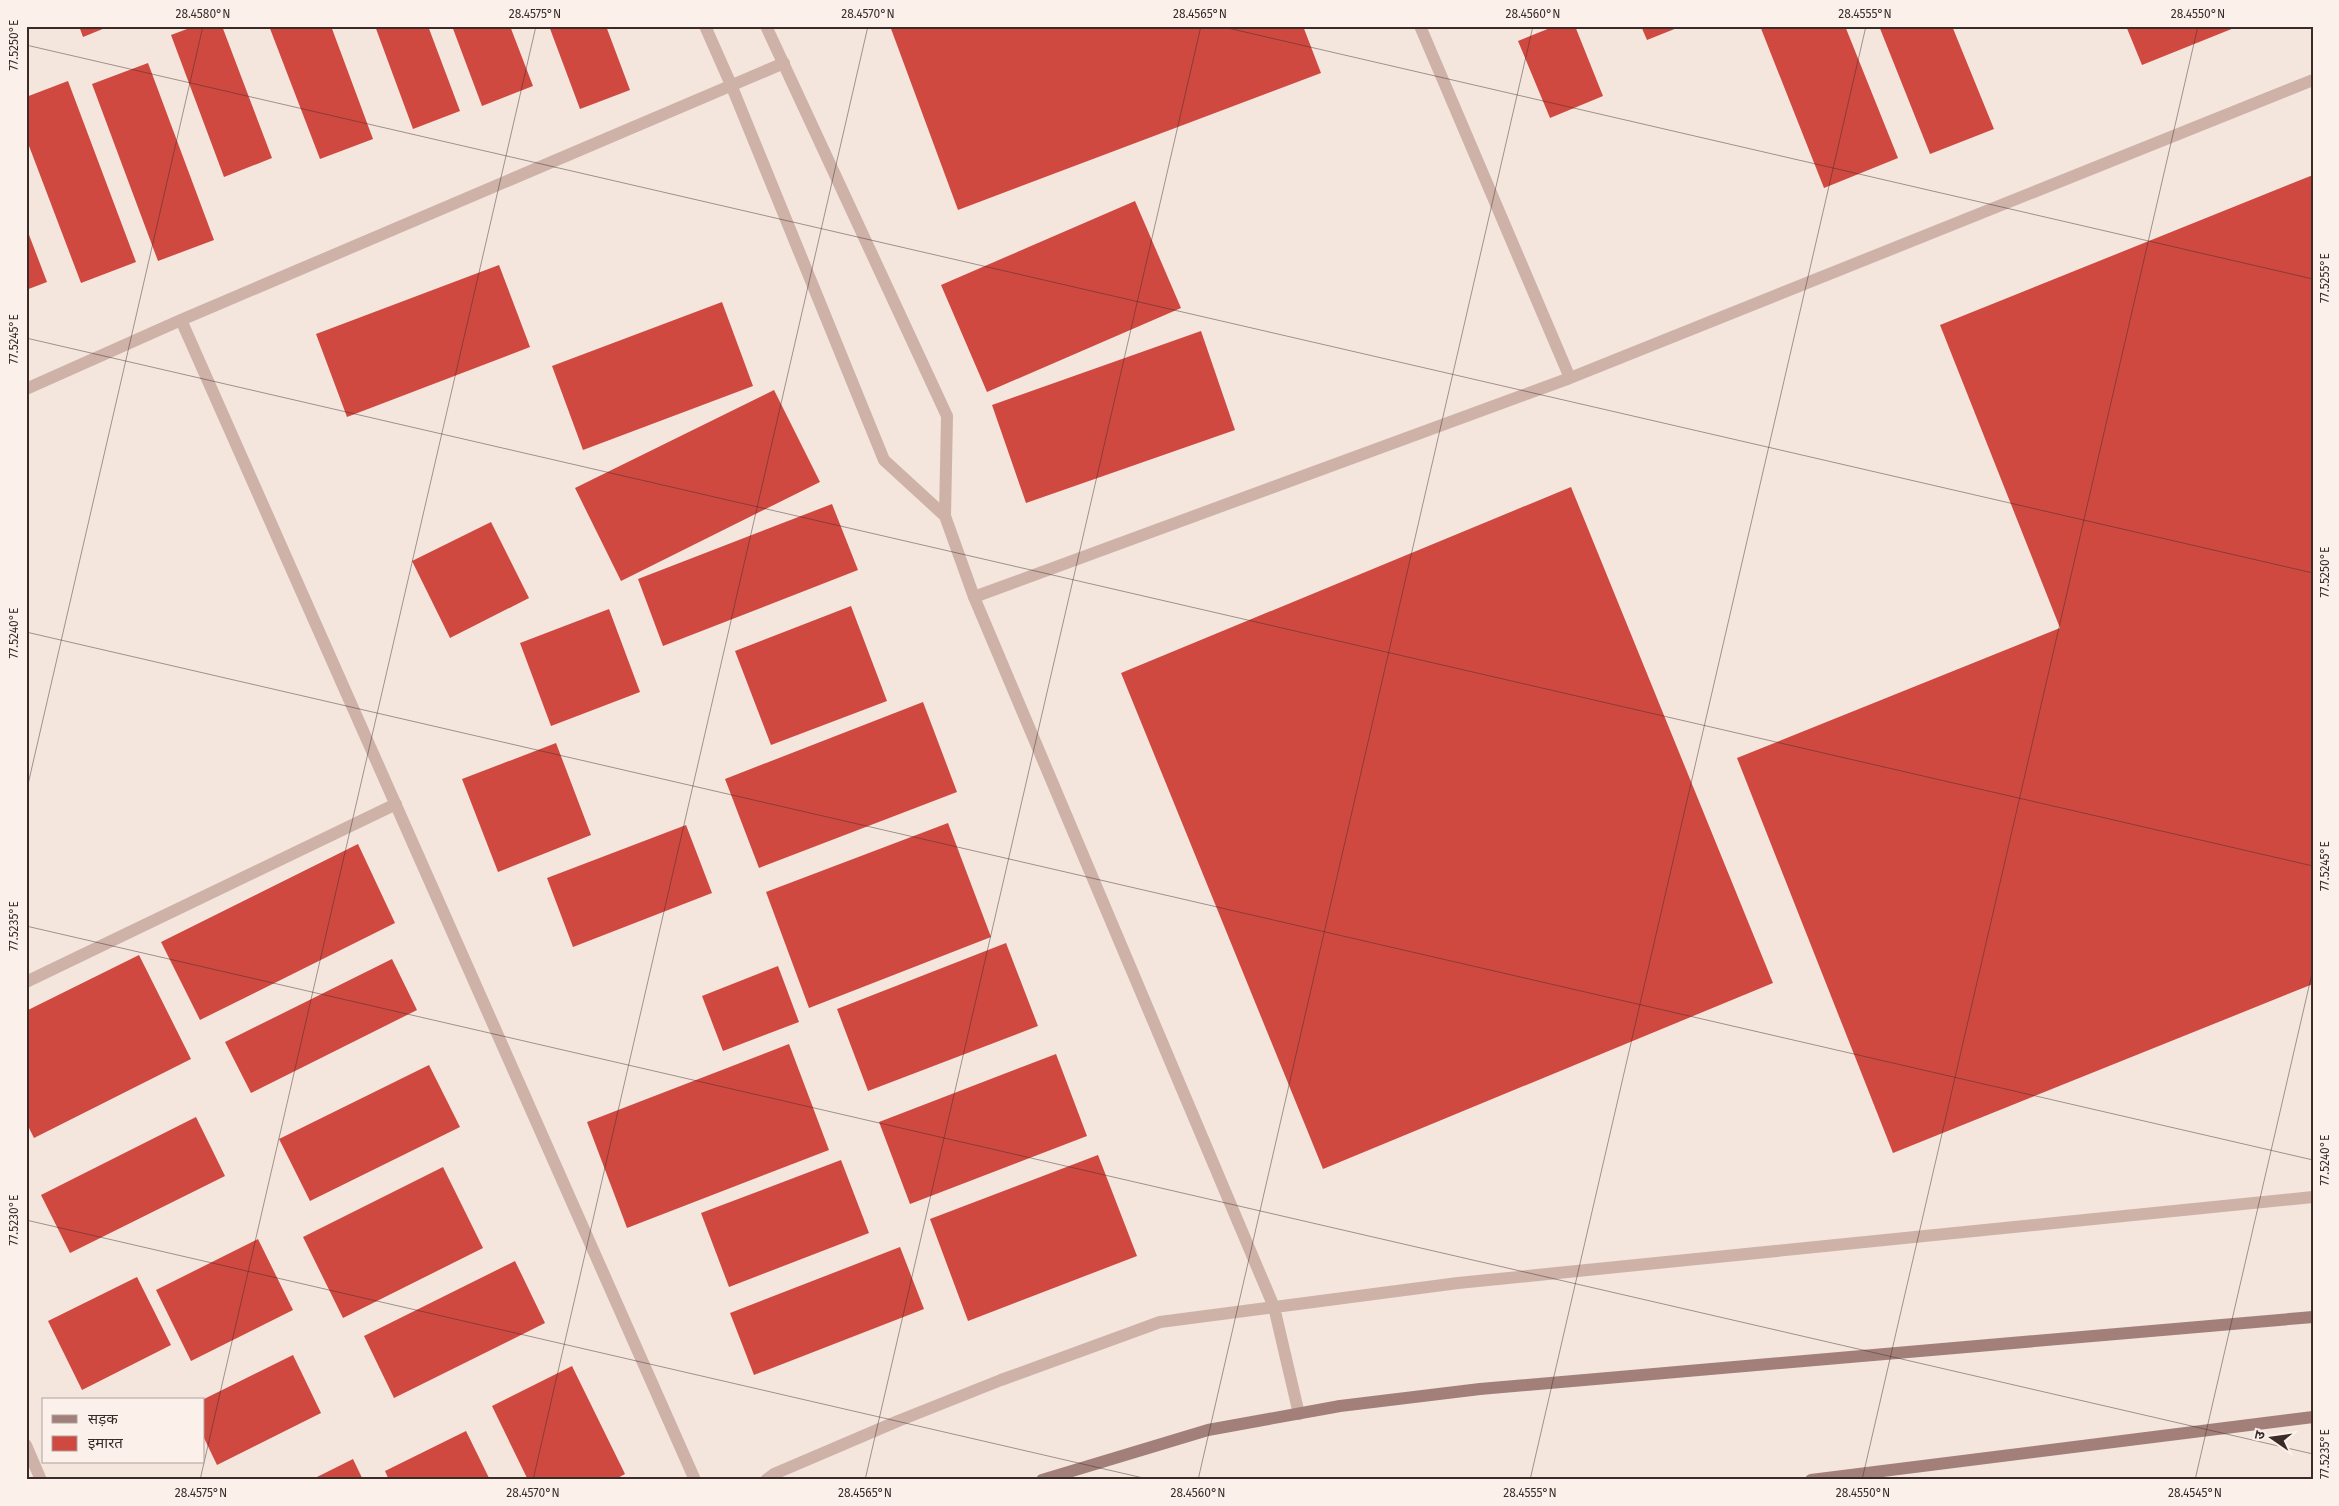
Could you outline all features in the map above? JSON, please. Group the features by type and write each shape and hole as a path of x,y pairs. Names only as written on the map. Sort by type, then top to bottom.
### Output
{"main road":[{"path":"1042,1480 1208,1430 1340,1406 1480,1389 2313,1317"},
{"path":"1811,1480 2313,1417"}],"street":[{"path":"705,26 732,87 884,460 944,516"},
{"path":"766,26 947,416 944,516 974,597 1274,1307 1298,1414"},
{"path":"1420,26 1570,378"},
{"path":"26,389 182,320 732,87 784,63"},
{"path":"974,597 1570,378 2313,80"},
{"path":"182,320 695,1480"},
{"path":"26,982 396,804"},
{"path":"766,1480 774,1474 898,1421 1001,1380 1160,1322 1458,1283 2313,1197"},
{"path":"26,1445 41,1480"}],"building":[{"path":"79,26 110,26 83,37"},
{"path":"195,26 222,26 272,158 224,177 171,35"},
{"path":"269,26 331,26 373,139 320,159"},
{"path":"375,26 428,26 460,111 413,129"},
{"path":"452,26 510,26 533,86 482,106"},
{"path":"549,26 606,26 630,90 580,109"},
{"path":"890,26 1303,26 1321,73 958,210"},
{"path":"1555,26 1575,26 1603,96 1550,118 1518,41"},
{"path":"1641,26 1682,26 1647,40"},
{"path":"1760,26 1845,26 1898,158 1824,188"},
{"path":"1879,26 1952,26 1994,129 1930,154"},
{"path":"2126,26 2233,26 2234,28 2142,65"},
{"path":"148,63 214,240 158,261 92,84"},
{"path":"68,81 136,262 81,283 26,138 26,97"},
{"path":"2313,175 2313,984 1893,1153 1737,758 2060,628 1940,325"},
{"path":"1135,201 1181,308 987,392 941,285"},
{"path":"26,227 47,282 26,290"},
{"path":"499,265 530,347 347,417 316,334"},
{"path":"722,302 753,386 583,450 552,366"},
{"path":"1201,331 1235,430 1026,503 992,405"},
{"path":"774,390 820,482 621,581 575,488"},
{"path":"1571,487 1773,983 1323,1169 1121,673"},
{"path":"832,504 858,570 663,646 638,579"},
{"path":"491,522 529,598 450,638 412,561"},
{"path":"851,606 887,701 771,745 735,651"},
{"path":"609,609 640,692 551,726 520,643"},
{"path":"923,702 957,792 759,868 725,779"},
{"path":"556,743 591,835 498,872 462,779"},
{"path":"948,823 991,937 809,1008 766,892"},
{"path":"686,825 712,893 573,947 547,878"},
{"path":"358,844 395,923 200,1020 161,942"},
{"path":"1006,943 1038,1026 868,1091 837,1009"},
{"path":"139,955 191,1059 34,1138 26,1122 26,1011"},
{"path":"392,959 417,1010 251,1093 225,1042"},
{"path":"778,966 799,1022 723,1051 702,996"},
{"path":"789,1044 829,1150 627,1228 587,1122"},
{"path":"1056,1054 1087,1136 910,1204 879,1122"},
{"path":"429,1065 460,1127 310,1201 279,1139"},
{"path":"196,1117 225,1176 70,1253 41,1195"},
{"path":"1098,1155 1137,1256 968,1321 930,1219"},
{"path":"841,1160 869,1233 729,1287 701,1213"},
{"path":"443,1167 483,1248 343,1318 303,1237"},
{"path":"258,1239 293,1310 191,1361 156,1290"},
{"path":"900,1247 924,1309 754,1375 730,1313"},
{"path":"515,1261 545,1323 394,1398 364,1336"},
{"path":"137,1277 171,1345 82,1390 48,1321"},
{"path":"293,1355 321,1413 217,1465 205,1440 205,1399"},
{"path":"572,1366 625,1474 614,1480 528,1480 492,1406"},
{"path":"466,1431 490,1480 389,1480 385,1471"},
{"path":"353,1459 363,1480 311,1480"}]}
